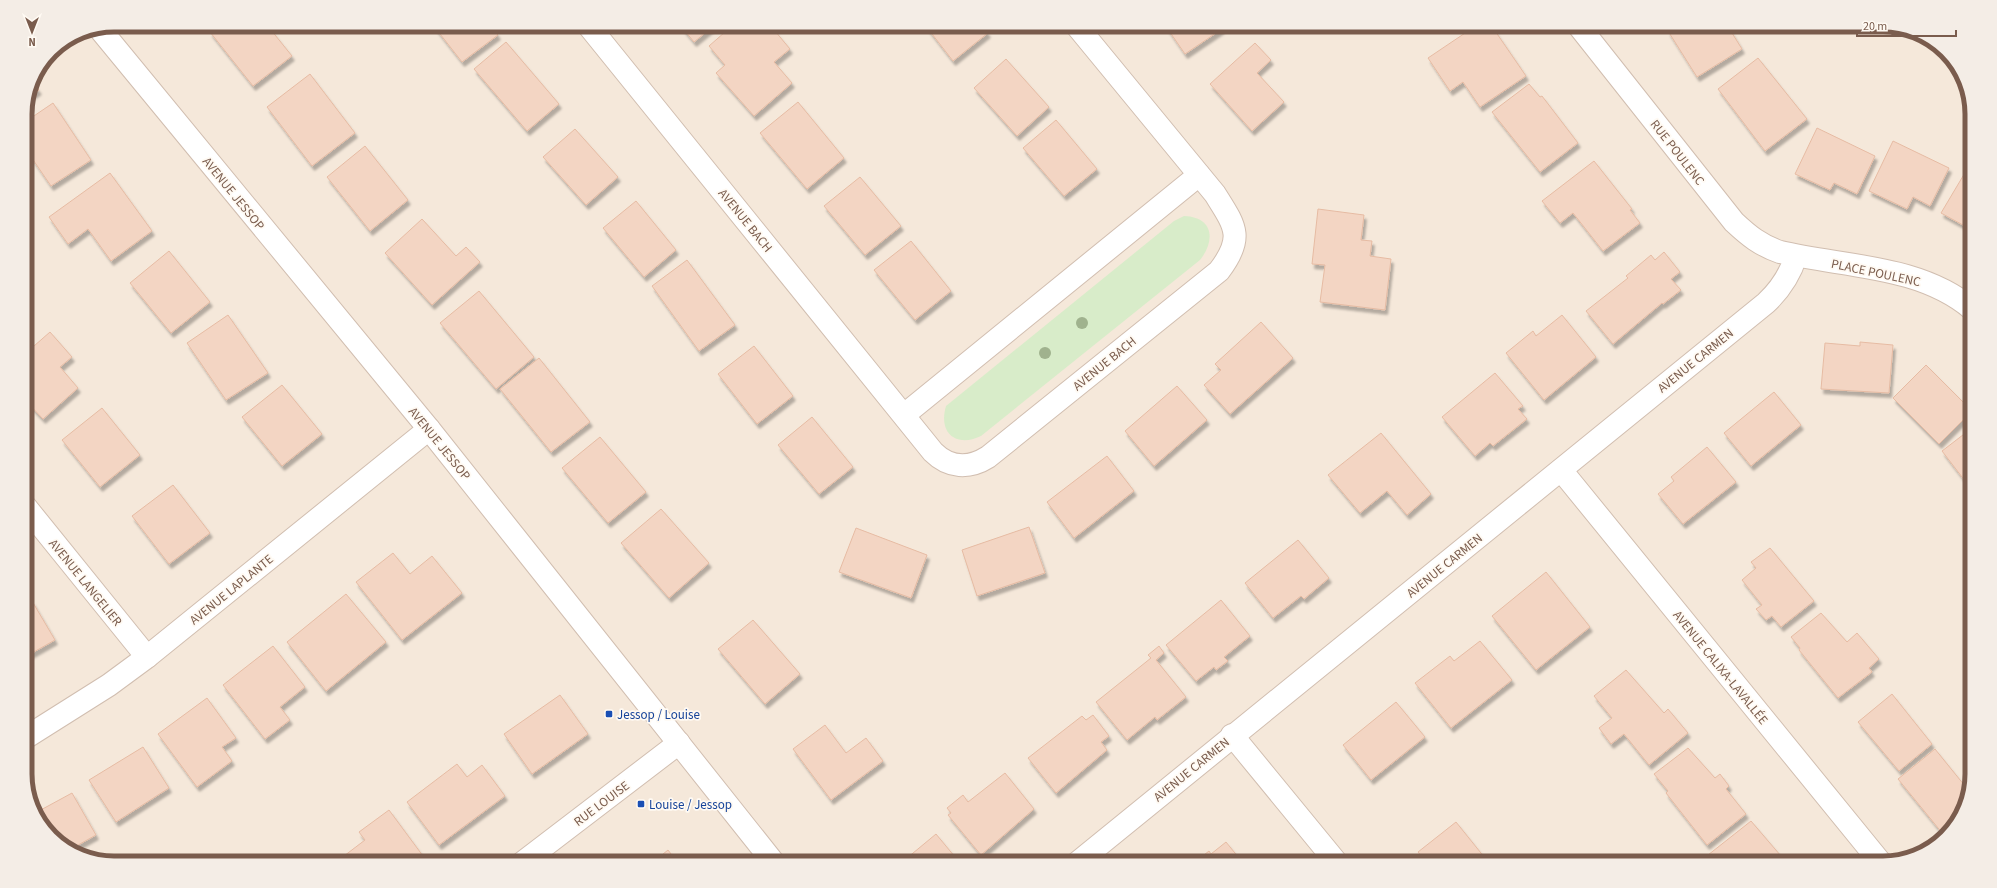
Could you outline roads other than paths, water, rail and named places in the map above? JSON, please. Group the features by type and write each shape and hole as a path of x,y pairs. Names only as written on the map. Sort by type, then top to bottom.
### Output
{"street":[{"name":"AVENUE BACH","path":"594,32 939,458 950,464 963,466 980,462 1219,271 1231,255 1234,244 1234,228 1227,212 1082,32"},
{"name":"RUE POULENC","path":"1584,32 1734,222 1752,239 1765,247 1796,256"},
{"name":"AVENUE JESSOP","path":"104,33 429,429 768,856"},
{"path":"904,416 1199,176"},
{"name":"PLACE POULENC","path":"1796,256 1910,277 1939,288 1965,305"},
{"name":"AVENUE CARMEN","path":"1085,856 1232,735 1561,470 1776,293 1786,280 1796,256"},
{"name":"AVENUE LAPLANTE","path":"32,734 103,689 147,657 429,429"},
{"name":"AVENUE CALIXA-LAVALLÉE","path":"1561,470 1875,856"},
{"name":"AVENUE LANGELIER","path":"32,515 147,657"},
{"path":"1232,735 1331,856"},
{"name":"RUE LOUISE","path":"531,856 679,743"}],"place":[{"name":"Jessop / Louise","path":"609,714"},
{"name":"Louise / Jessop","path":"641,804"}]}
